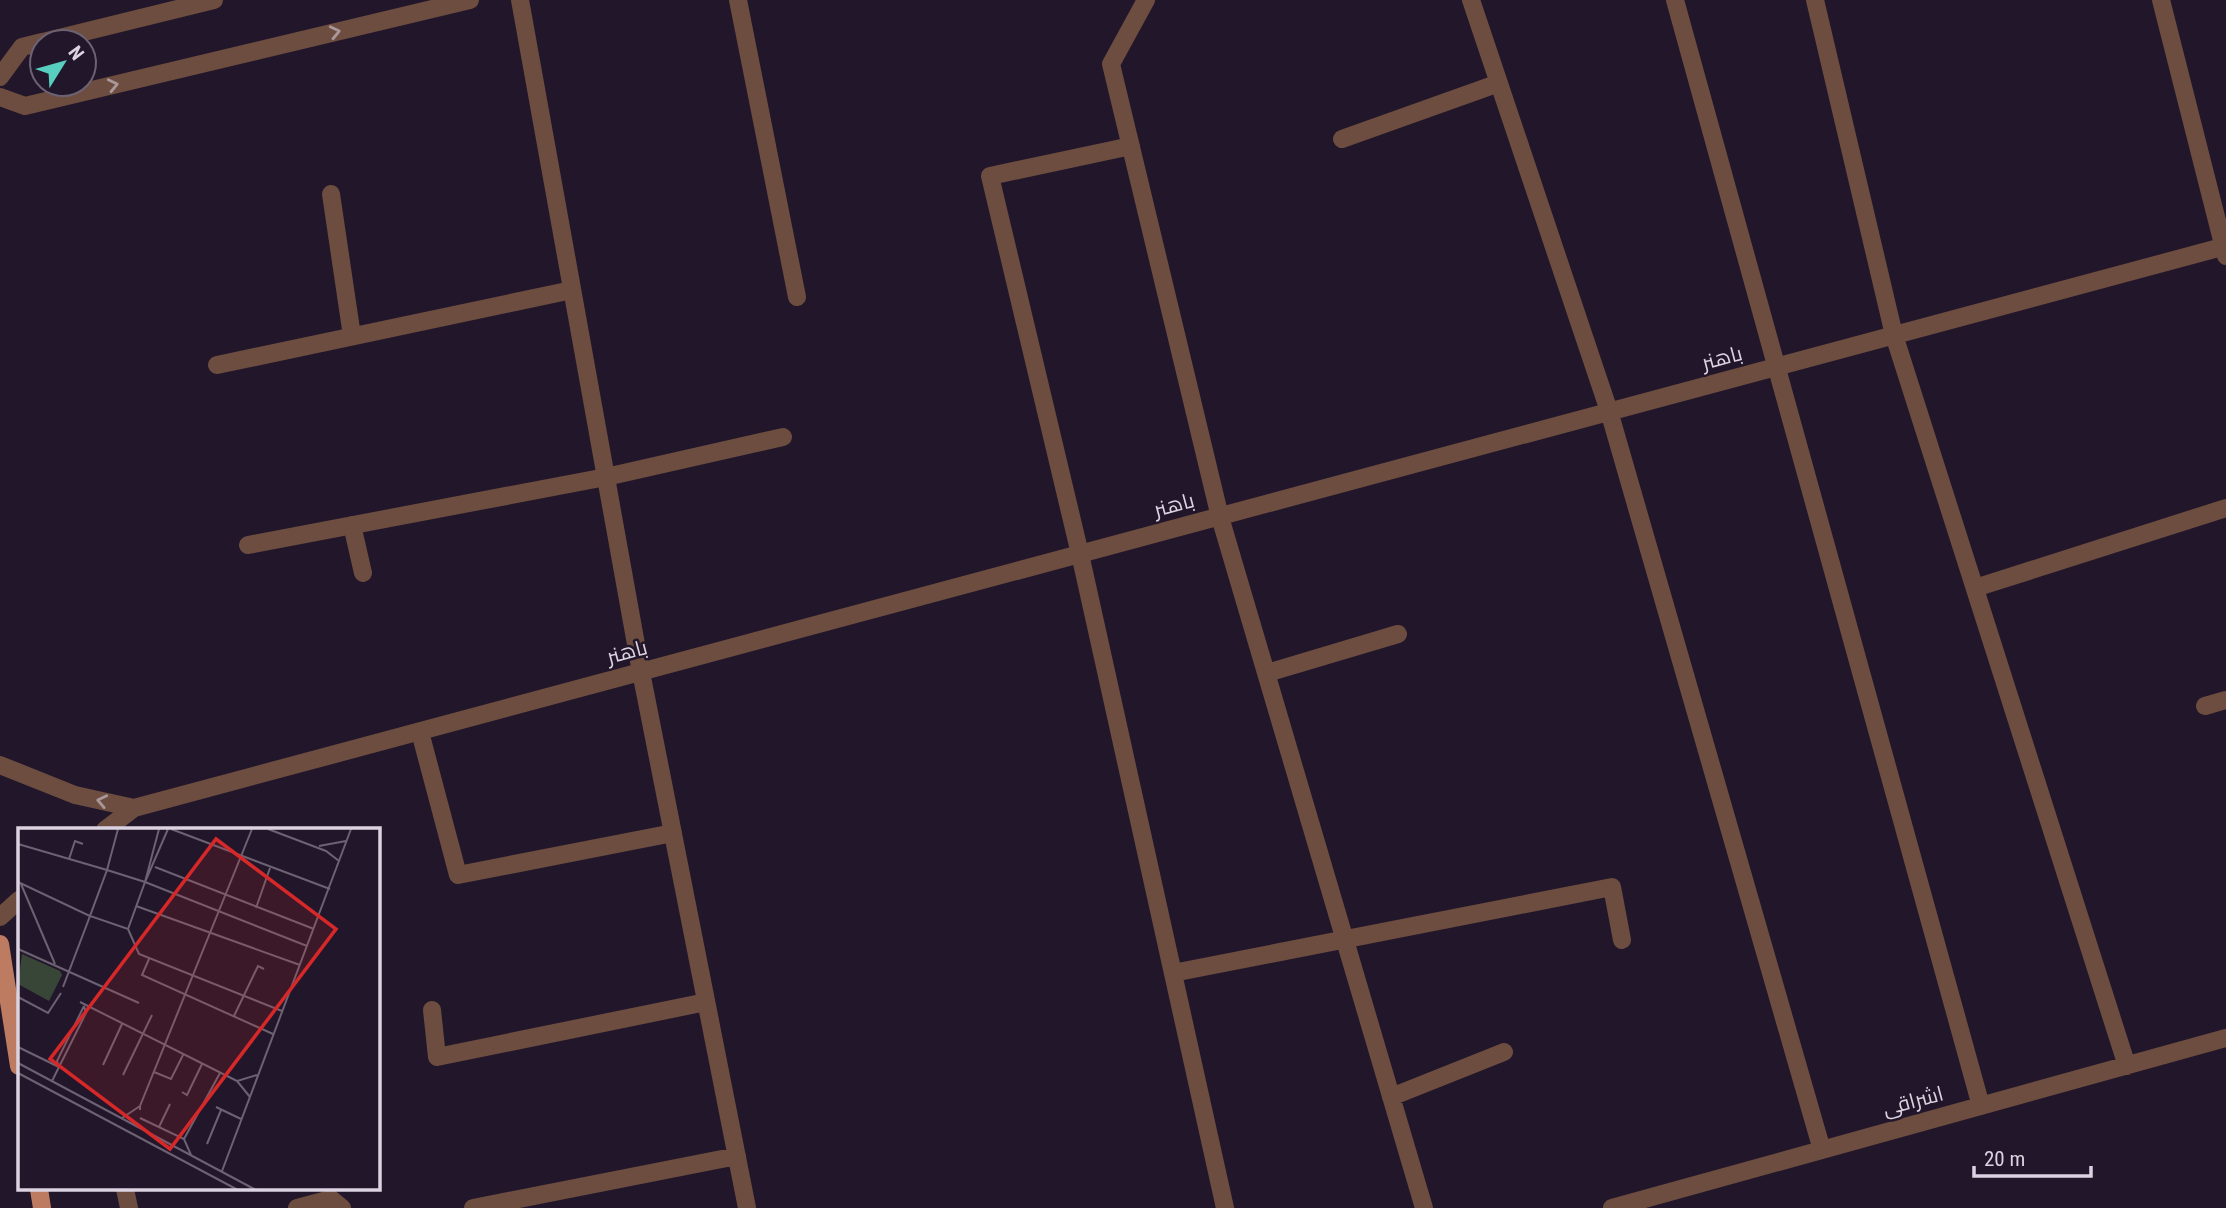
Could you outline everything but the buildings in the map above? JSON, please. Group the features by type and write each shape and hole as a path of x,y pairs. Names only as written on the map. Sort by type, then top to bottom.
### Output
{"main road":[{"path":"0,944 18,1060"},
{"path":"39,1190 42,1208"}],"street":[{"path":"98,28 214,0"},
{"path":"0,97 25,106 470,0"},
{"path":"520,0 641,672 747,1208"},
{"path":"738,0 797,297"},
{"path":"1146,0 1111,64 1220,517 1424,1208"},
{"path":"1471,0 1609,411 1822,1150"},
{"path":"1675,0 1981,1106"},
{"path":"1815,0 1894,335 2127,1066"},
{"path":"2161,0 2225,250"},
{"path":"0,77 22,47 28,46"},
{"path":"1342,139 1499,83"},
{"path":"1131,146 990,176 1080,554 1225,1208"},
{"path":"331,194 352,336"},
{"name":"باهنر","path":"134,808 1609,411 2225,250"},
{"path":"217,365 572,290"},
{"path":"248,545 606,477 783,437"},
{"path":"1975,588 2226,508"},
{"path":"352,525 363,573"},
{"path":"1267,673 1398,634"},
{"path":"2205,706 2226,700"},
{"path":"419,732 458,876 673,833"},
{"path":"0,765 75,795 134,808"},
{"path":"108,828 134,808"},
{"path":"1173,973 1612,887 1622,940"},
{"path":"0,917 18,901"},
{"path":"432,1010 437,1057 706,1002"},
{"name":"اشراقی","path":"1612,1208 2226,1038"},
{"path":"1391,1097 1504,1052"},
{"path":"473,1208 737,1156"},
{"path":"125,1190 129,1208"},
{"path":"297,1208 331,1199 342,1208"}]}
